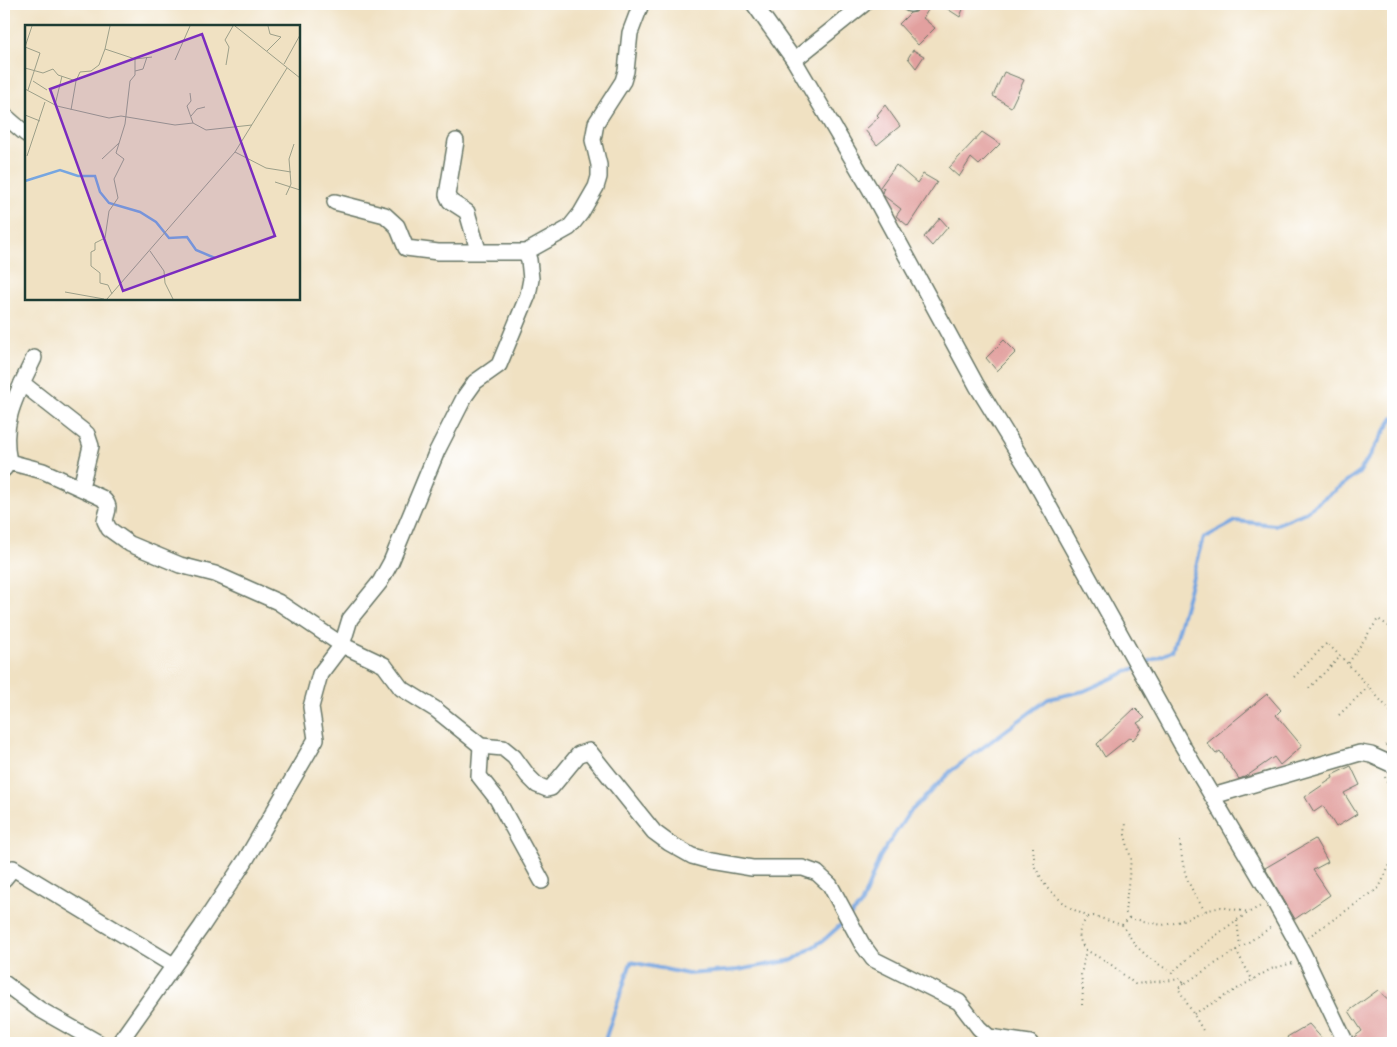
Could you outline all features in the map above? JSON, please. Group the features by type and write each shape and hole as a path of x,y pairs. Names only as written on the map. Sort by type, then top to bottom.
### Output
{"street":[{"path":"335,202 385,215 397,226 406,248 438,252 478,250 526,252 569,228 581,213 596,187 599,177 599,165 593,140 595,128 623,81 630,34 641,4"},
{"path":"754,4 794,60 870,189 976,386 1067,537 1134,659 1298,944 1346,1043"},
{"path":"794,60 864,4"},
{"path":"4,116 25,133"},
{"path":"456,141 447,195 450,201 467,212 478,250"},
{"path":"119,1043 202,926 245,861 316,739 317,733 311,707 320,674 342,644 350,619 380,582 437,451 465,396 475,382 499,365 528,294 531,279 526,252"},
{"path":"34,358 9,414 6,426 6,466 43,471 81,488 108,503 110,510 105,521 109,529 130,544 180,565 215,574 278,602 342,644 384,665 401,688 435,709 481,746 503,748 514,757 537,785 547,789 566,773 579,754 589,751 654,832 692,856 752,868 803,868 817,873 830,885 862,944 873,959 959,1002 979,1028 989,1036 1030,1043"},
{"path":"22,382 87,434 91,446 81,488"},
{"path":"481,746 479,776 497,799 542,881"},
{"path":"1213,796 1354,754 1371,755 1393,765"},
{"path":"7,869 173,965"},
{"path":"4,983 39,1009 99,1043"}],"path":[{"path":"1348,664 1378,619 1393,628"},
{"path":"1294,677 1327,644 1348,664 1393,714"},
{"path":"1309,688 1340,657"},
{"path":"1339,715 1368,686"},
{"path":"1126,822 1125,835 1131,859 1125,912 1129,918 1162,925 1175,923 1221,907 1249,912"},
{"path":"1180,841 1183,871 1191,889 1205,911"},
{"path":"1032,847 1035,867 1047,888 1067,906 1088,917"},
{"path":"1298,944 1379,888 1393,858"},
{"path":"1184,984 1182,979 1135,984 1109,963 1086,950 1080,943 1078,933 1082,923 1088,917 1094,916 1122,925 1136,946 1148,957 1172,972 1187,958 1249,912 1274,901"},
{"path":"1122,925 1129,918"},
{"path":"1204,1032 1178,988 1284,919"},
{"path":"1237,921 1240,947"},
{"path":"1082,1005 1084,990 1081,975 1086,950"},
{"path":"1236,950 1253,981"},
{"path":"1194,1014 1271,969 1306,960"}],"building":[{"path":"920,4 932,4 923,18 935,28 918,45 899,24 910,13 916,12"},
{"path":"940,4 965,4 960,17"},
{"path":"913,50 924,56 916,68 908,58"},
{"path":"1004,72 1024,80 1011,107 993,96"},
{"path":"885,105 900,126 877,145 865,130 879,117 877,115"},
{"path":"982,132 1000,144 979,165 971,158 959,177 949,168"},
{"path":"896,165 917,183 923,174 937,182 908,226 896,216 901,209 884,196 882,192 884,188 880,187"},
{"path":"940,218 948,227 932,246 924,237"},
{"path":"1004,340 1016,352 997,371 986,358"},
{"path":"1267,694 1281,710 1276,715 1302,746 1280,765 1274,757 1247,776 1239,779 1220,751 1216,754 1207,743"},
{"path":"1135,708 1145,718 1137,723 1142,729 1133,740 1130,737 1105,757 1097,744"},
{"path":"1351,766 1360,785 1344,793 1357,814 1336,827 1323,806 1314,812 1305,797 1333,778 1332,775"},
{"path":"1315,839 1328,862 1313,870 1330,895 1295,919 1265,868"},
{"path":"1378,990 1393,1004 1393,1043 1355,1043 1354,1037 1362,1031 1349,1011"},
{"path":"1309,1024 1326,1043 1290,1043 1287,1037"}],"waterway":[{"path":"1141,665 1172,651 1204,538 1236,521 1275,525 1304,513 1359,473 1393,418"},
{"path":"850,916 861,905 880,857 908,814 951,771 1048,699 1084,691 1135,668"},
{"path":"604,1043 631,962 688,974 738,970 793,960 825,939 845,921"}]}
